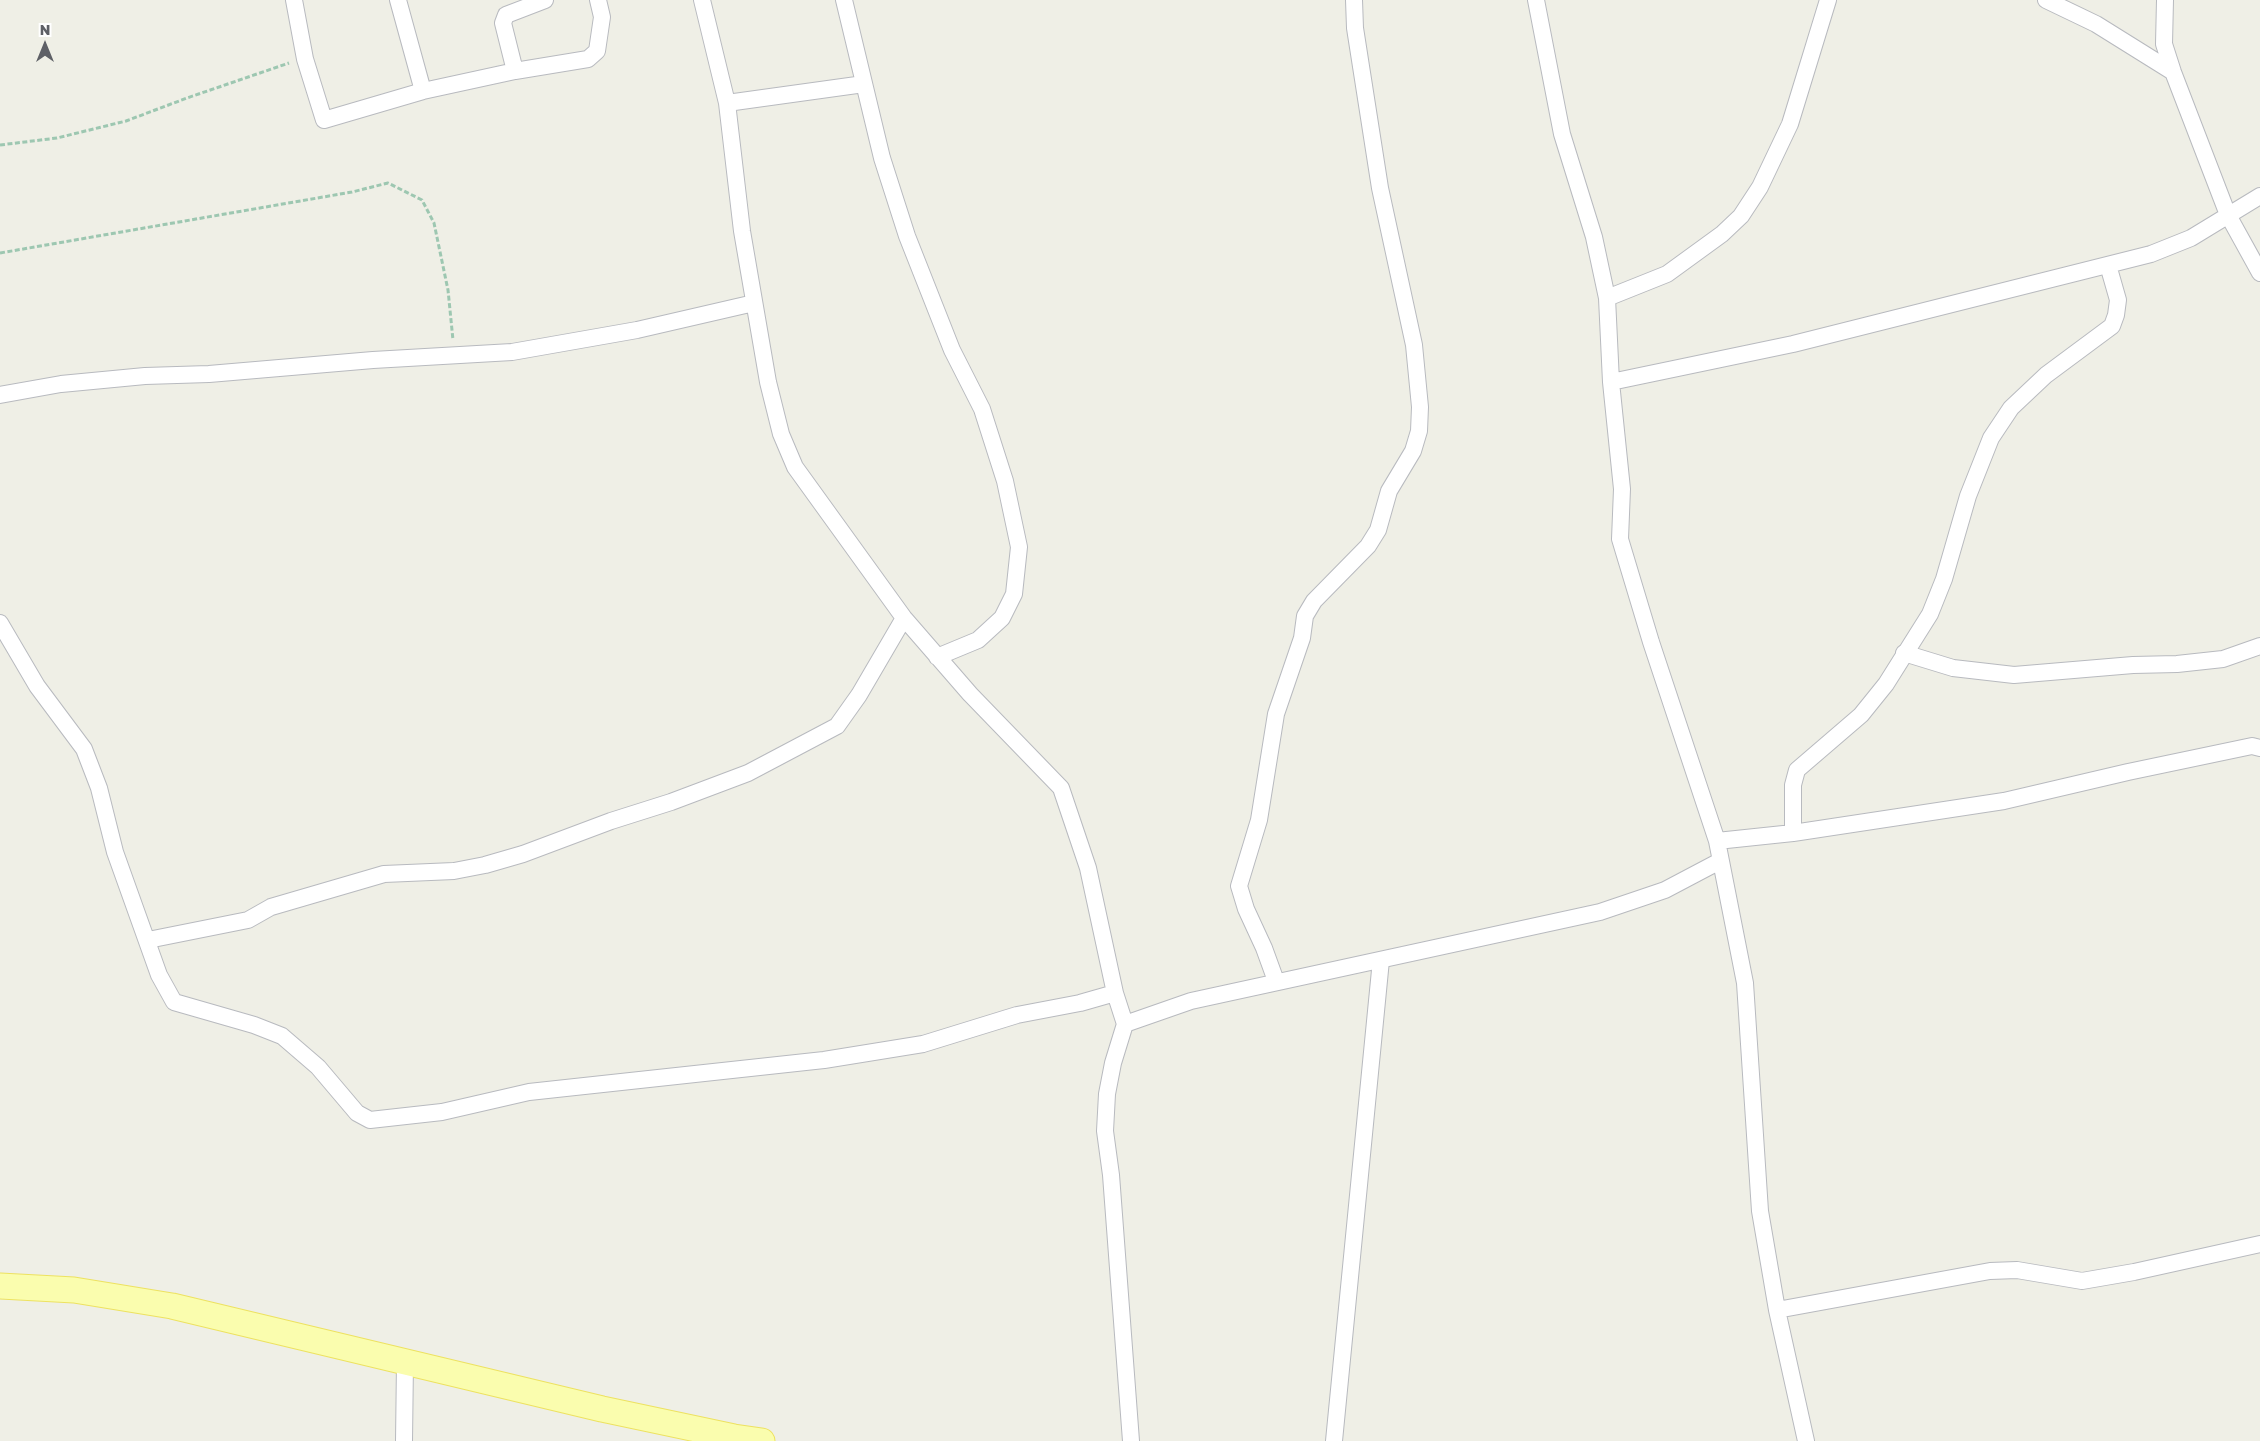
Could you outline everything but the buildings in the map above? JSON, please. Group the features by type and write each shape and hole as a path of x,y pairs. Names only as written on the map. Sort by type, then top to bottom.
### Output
{"main road":[{"path":"0,1286 74,1290 172,1306 602,1409 734,1437 762,1441"}],"street":[{"path":"294,0 304,59 324,120 423,91 514,71 588,59 597,51 602,17 598,0"},
{"path":"398,0 423,91"},
{"path":"514,71 503,23 506,14 545,0"},
{"path":"702,0 727,103 742,231 768,382 780,434 794,467 904,618 970,694 1061,788 1088,868 1115,993 1125,1024 1113,1064 1107,1094 1105,1131 1112,1175 1131,1441"},
{"path":"844,0 882,158 906,236 952,350 982,409 1005,481 1019,547 1014,594 1002,618 978,640 937,657"},
{"path":"1276,982 1264,948 1246,910 1239,886 1259,820 1276,714 1302,638 1305,616 1314,601 1368,546 1378,530 1389,491 1413,451 1419,431 1420,407 1414,345 1380,188 1355,28 1354,0"},
{"path":"1536,0 1562,134 1594,237 1606,298 1611,382 1622,489 1620,539 1651,642 1717,841 1745,983 1760,1211 1778,1310 1806,1441"},
{"path":"1606,298 1667,274 1722,234 1741,216 1760,187 1790,124 1828,0"},
{"path":"2046,0 2096,24 2173,72"},
{"path":"2165,0 2164,44 2173,72 2228,214 2260,272"},
{"path":"727,103 864,84"},
{"path":"1611,382 1793,344 2151,254 2191,238 2260,196"},
{"path":"1793,833 1793,784 1796,770 1861,715 1886,684 1930,614 1944,579 1968,496 1991,438 2011,408 2046,375 2112,326 2118,300 2108,265"},
{"path":"0,395 62,384 117,379 209,374 522,350 637,330 754,302"},
{"path":"148,940 248,920 272,907 384,874 454,871 485,865 524,854 611,820 671,802 748,773 837,726 859,695 904,618"},
{"path":"0,623 37,686 84,749 99,788 115,852 164,988 174,1002 254,1025 282,1036 318,1067 357,1113 370,1120 442,1112 529,1092 824,1060 923,1044 1017,1015 1080,1003 1115,993"},
{"path":"1904,653 1953,668 2014,675 2223,659 2260,646"},
{"path":"1717,841 1793,833 2004,801 2252,746 2260,748"},
{"path":"1125,1024 1191,1001 1600,912 1665,890 1720,861"},
{"path":"1334,1441 1381,960"},
{"path":"1778,1310 1990,1271 2017,1270 2082,1281 2134,1272 2260,1244"},
{"path":"404,1441 405,1362"}],"path":[{"path":"0,145 57,138 126,121 260,72 304,59"},
{"path":"0,253 343,194 388,183 422,200 434,223 448,290 455,356"}]}
